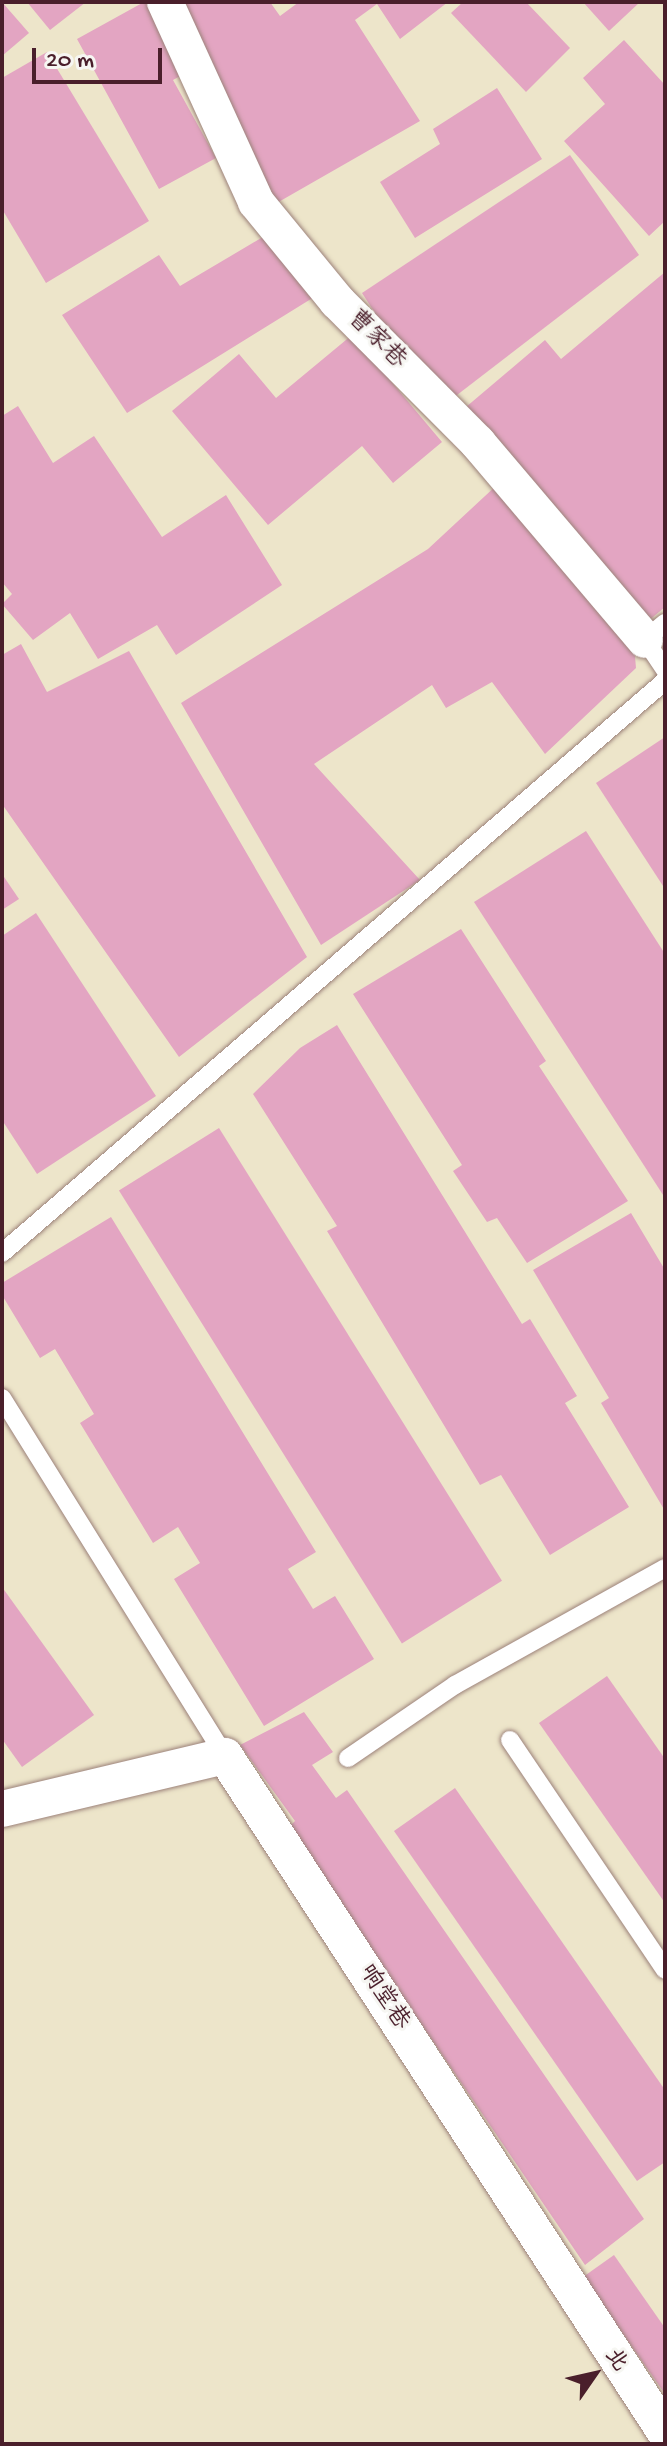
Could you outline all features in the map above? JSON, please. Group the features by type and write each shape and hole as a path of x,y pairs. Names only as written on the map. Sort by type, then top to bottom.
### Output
{"street":[{"name":"曹家巷","path":"165,2 256,202 337,301 478,443 655,631"},
{"path":"2,1809 225,1756"},
{"name":"响堂巷","path":"225,1756 665,2432"}],"lane":[{"path":"655,631 665,670"},
{"path":"2,1253 665,681"},
{"path":"2,1398 225,1756"},
{"path":"348,1758 455,1685 665,1568"},
{"path":"510,1740 665,1970"}],"building":[{"path":"2,2 29,33 2,56"},
{"path":"27,2 86,2 50,30"},
{"path":"144,2 153,2 191,70 173,80 216,158 159,189 77,39"},
{"path":"180,2 270,2 280,16 299,2 448,2 400,39 377,4 355,20 420,121 275,204"},
{"path":"463,2 526,2 570,48 526,92 451,13"},
{"path":"583,2 640,2 609,31"},
{"path":"624,40 665,85 665,221 649,236 564,141 605,104 583,78"},
{"path":"47,52 149,221 46,283 2,209 2,78"},
{"path":"497,88 542,159 415,238 380,182 440,144 433,129"},
{"path":"570,155 639,255 444,405 412,370 362,293"},
{"path":"273,231 319,294 127,413 62,315 159,255 180,286"},
{"path":"665,272 665,607 647,622 466,407 545,340 561,359"},
{"path":"352,335 442,442 393,483 362,446 268,525 172,411 239,354 276,398"},
{"path":"18,406 53,463 94,436 162,537 226,495 282,585 176,655 157,625 98,659 70,613 33,640 2,604 12,594 2,582 2,416"},
{"path":"499,483 634,645 636,668 545,754 492,682 446,708 432,685 314,764 420,880 321,945 181,703 428,549"},
{"path":"21,644 47,692 129,651 307,957 179,1057 2,804 2,655"},
{"path":"665,737 665,889 596,783"},
{"path":"586,831 665,954 665,1198 474,902"},
{"path":"2,874 19,899 2,910"},
{"path":"36,913 156,1096 37,1174 2,1120 2,936"},
{"path":"461,929 546,1061 539,1066 628,1201 527,1263 497,1218 487,1222 453,1171 462,1165 353,994"},
{"path":"337,1025 522,1324 530,1319 577,1396 565,1403 629,1507 550,1555 501,1475 480,1485 327,1231 337,1226 253,1094 300,1048"},
{"path":"219,1128 502,1581 402,1643 119,1191"},
{"path":"631,1213 665,1270 665,1511 601,1403 609,1398 533,1270"},
{"path":"111,1217 316,1552 288,1569 313,1609 335,1596 374,1659 264,1726 174,1579 200,1563 178,1527 153,1543 80,1423 94,1414 55,1349 40,1358 2,1295 2,1283"},
{"path":"2,1587 94,1715 22,1767 2,1739"},
{"path":"607,1676 665,1759 665,1903 539,1723"},
{"path":"304,1712 333,1752 312,1765 336,1798 347,1790 644,2219 585,2265 288,1828 295,1821 240,1745"},
{"path":"455,1788 665,2090 665,2162 637,2181 394,1831"},
{"path":"614,2255 665,2328 665,2394 583,2277"}]}
